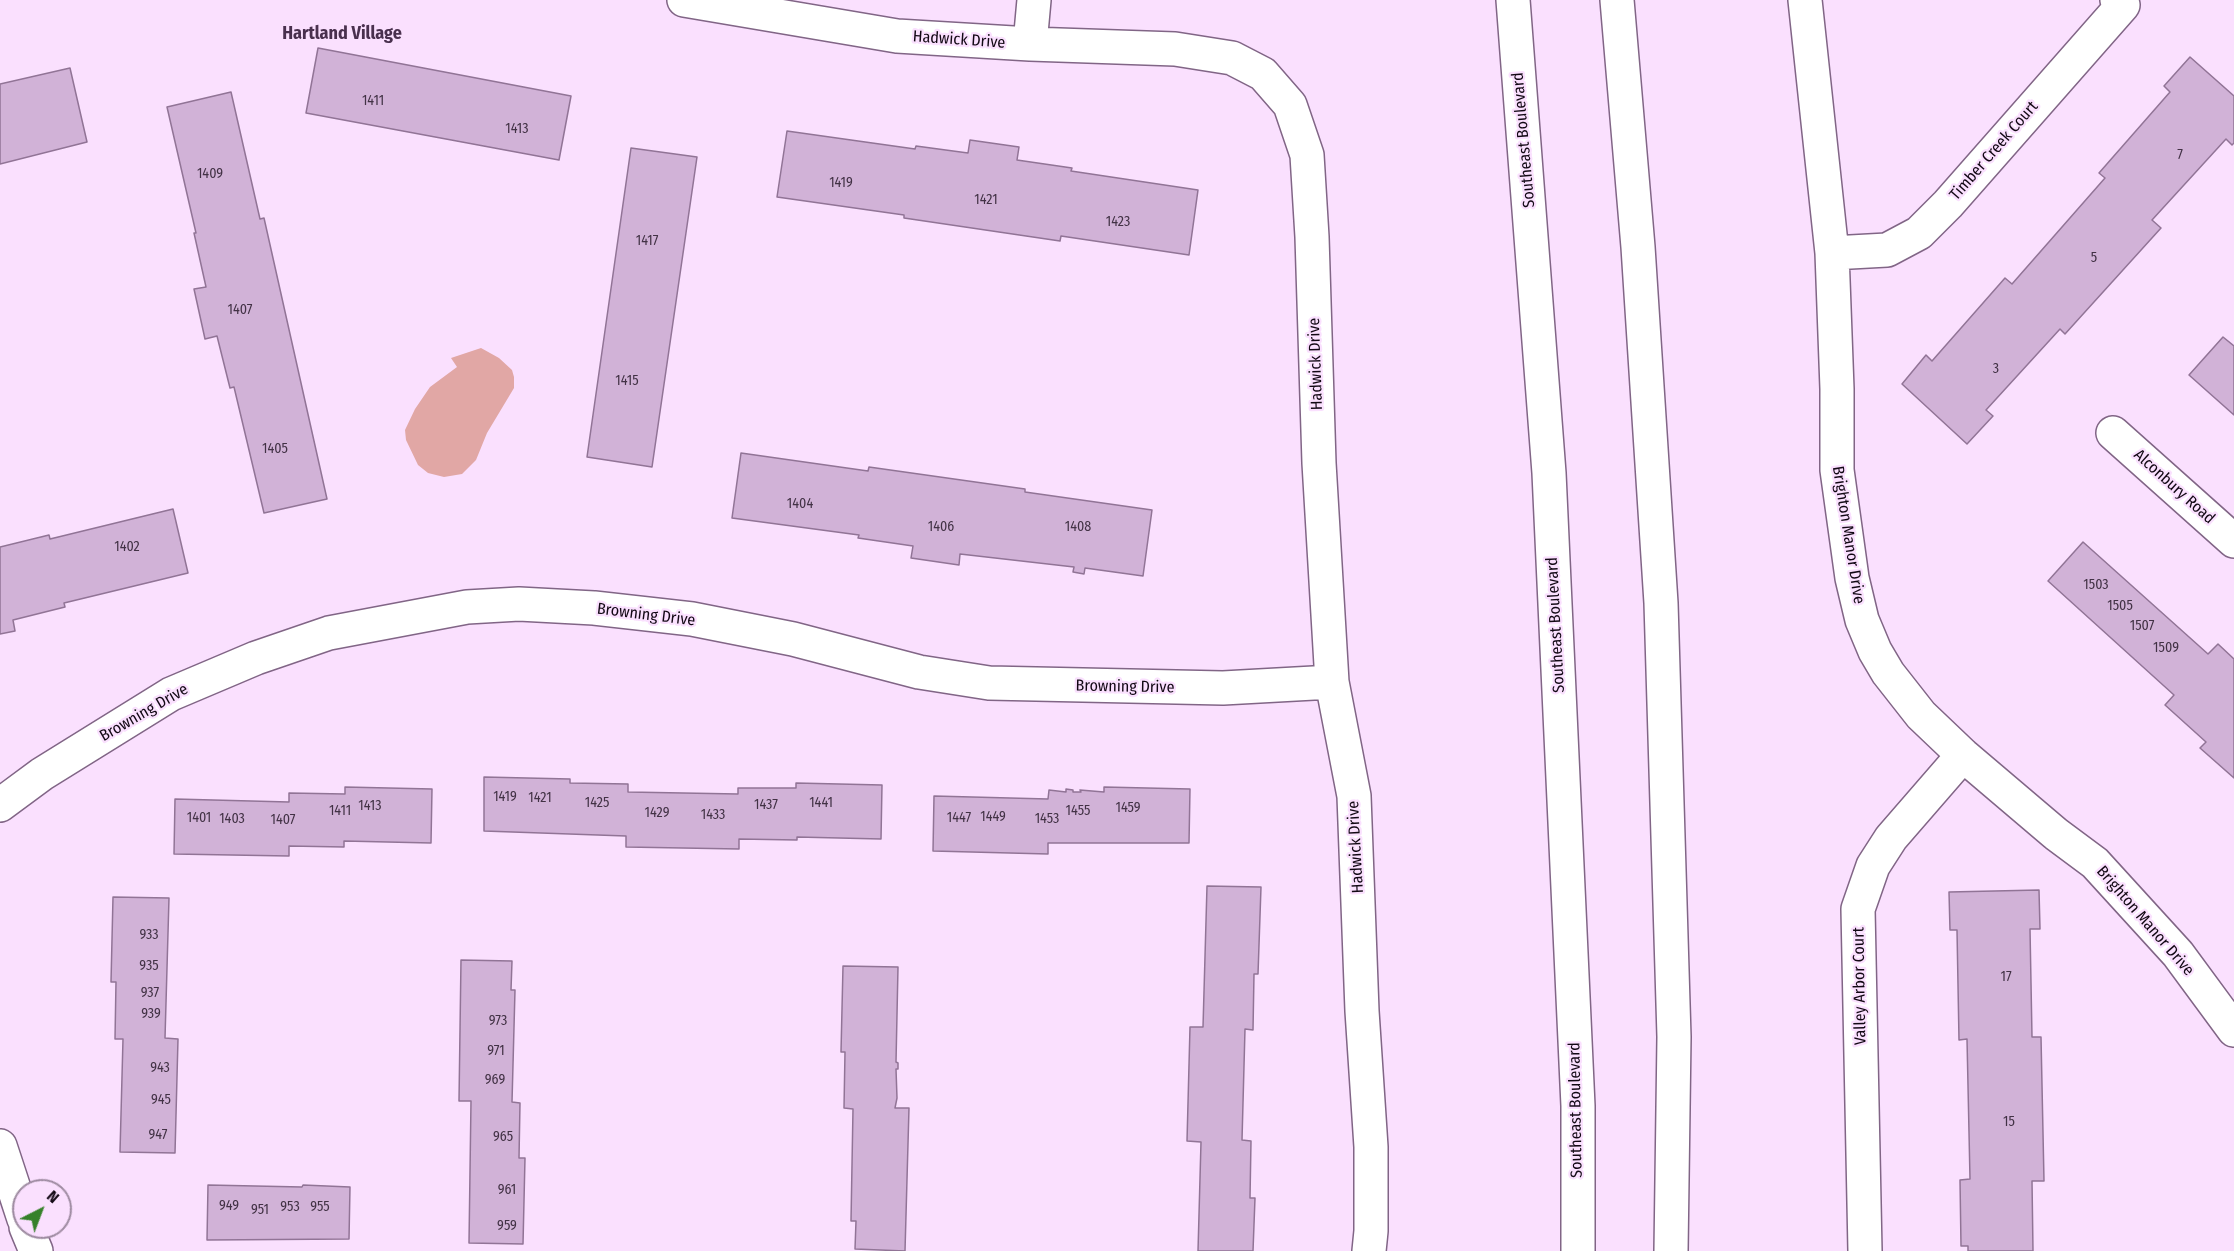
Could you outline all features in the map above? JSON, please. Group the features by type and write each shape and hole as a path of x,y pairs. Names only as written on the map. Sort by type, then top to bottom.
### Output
{"street":[{"name":"Hadwick Drive","path":"684,0 897,36 1175,49 1232,57 1263,74 1290,105 1307,155 1312,237 1319,463 1332,682 1354,796 1362,1011 1371,1147 1369,1251"},
{"path":"1030,44 1034,0"},
{"name":"Southeast Boulevard","path":"1513,0 1549,473 1578,1106 1578,1251"},
{"path":"1617,0 1638,247 1661,603 1674,1037 1671,1251"},
{"name":"Brighton Manor Drive","path":"1805,0 1832,253 1837,389 1837,470 1852,578 1862,620 1875,651 1905,696 1921,715 1963,755 2095,863 2178,954 2234,1030"},
{"name":"Timber Creek Court","path":"1832,253 1887,250 1919,232 1948,204 2123,5 2118,0"},
{"name":"Alconbury Road","path":"2113,433 2234,541"},
{"name":"Browning Drive","path":"0,805 42,774 171,694 256,658 328,633 467,607 519,604 594,608 692,619 793,639 920,672 989,683 1224,688 1332,682"},
{"name":"Valley Arbor Court","path":"1866,1251 1858,909 1873,866 1891,838 1963,755"},
{"path":"0,1146 12,1183"}],"shaded area":[{"path":"481,348 499,358 512,370 514,388 487,433 476,460 462,474 444,477 428,473 418,465 406,440 405,430 415,409 430,387 457,367 451,358"}],"building":[{"path":"318,48 571,96 559,160 306,113"},
{"path":"2190,57 2234,96 2234,143 2232,145 2226,139 2152,220 2161,228 2065,334 2060,329 1986,410 1993,416 1967,444 1902,384 1926,355 1932,361 2005,278 2012,284 2105,178 2099,173 2170,92 2164,86"},
{"path":"70,68 87,142 0,164 0,84"},
{"path":"231,92 260,219 264,218 327,499 264,513 234,387 230,388 217,336 205,339 194,289 206,287 167,107"},
{"path":"787,131 915,149 916,146 968,153 970,140 1019,147 1017,160 1072,168 1071,171 1198,190 1189,255 1061,236 1060,241 777,197"},
{"path":"631,148 697,157 652,467 587,457"},
{"path":"2223,337 2234,346 2234,415 2189,375"},
{"path":"741,453 868,471 869,467 1152,510 1143,576 1085,568 1084,574 1073,572 1074,567 960,554 959,565 911,558 913,546 858,538 859,535 732,518"},
{"path":"173,509 188,573 64,603 65,607 13,620 15,631 0,634 0,547 49,535 50,539"},
{"path":"2083,542 2208,654 2218,644 2234,659 2234,778 2200,748 2206,742 2165,705 2174,695 2048,581"},
{"path":"484,777 570,779 570,783 628,784 628,792 738,794 738,788 796,788 796,783 882,785 881,839 797,837 797,840 739,839 739,849 626,847 626,836 484,831"},
{"path":"345,787 432,789 431,843 344,841 344,847 289,846 289,856 174,854 175,799 289,802 289,793 345,794"},
{"path":"1104,787 1190,789 1189,843 1048,843 1048,854 933,851 934,796 1048,799 1049,790 1104,792"},
{"path":"1207,886 1261,887 1258,974 1254,974 1253,1030 1245,1029 1242,1140 1251,1141 1250,1198 1255,1198 1253,1251 1198,1251 1201,1142 1187,1141 1190,1027 1203,1027"},
{"path":"2039,890 2040,929 2030,929 2032,1037 2041,1037 2044,1181 2032,1181 2033,1251 1968,1251 1968,1246 1961,1246 1960,1180 1970,1179 1967,1039 1959,1040 1957,930 1950,930 1949,892"},
{"path":"113,897 169,898 165,1038 178,1039 175,1153 120,1152 123,1039 115,1039 116,982 111,982"},
{"path":"461,960 512,961 511,990 515,990 512,1102 520,1103 519,1158 525,1158 523,1244 469,1243 471,1101 459,1101"},
{"path":"843,966 898,967 896,1062 898,1069 896,1069 895,1108 909,1108 905,1251 855,1249 856,1221 851,1221 853,1109 844,1108 845,1052 841,1052"},
{"path":"208,1185 350,1187 349,1239 207,1240"}],"district":[{"name":"Hartland Village","path":"342,34"}]}
